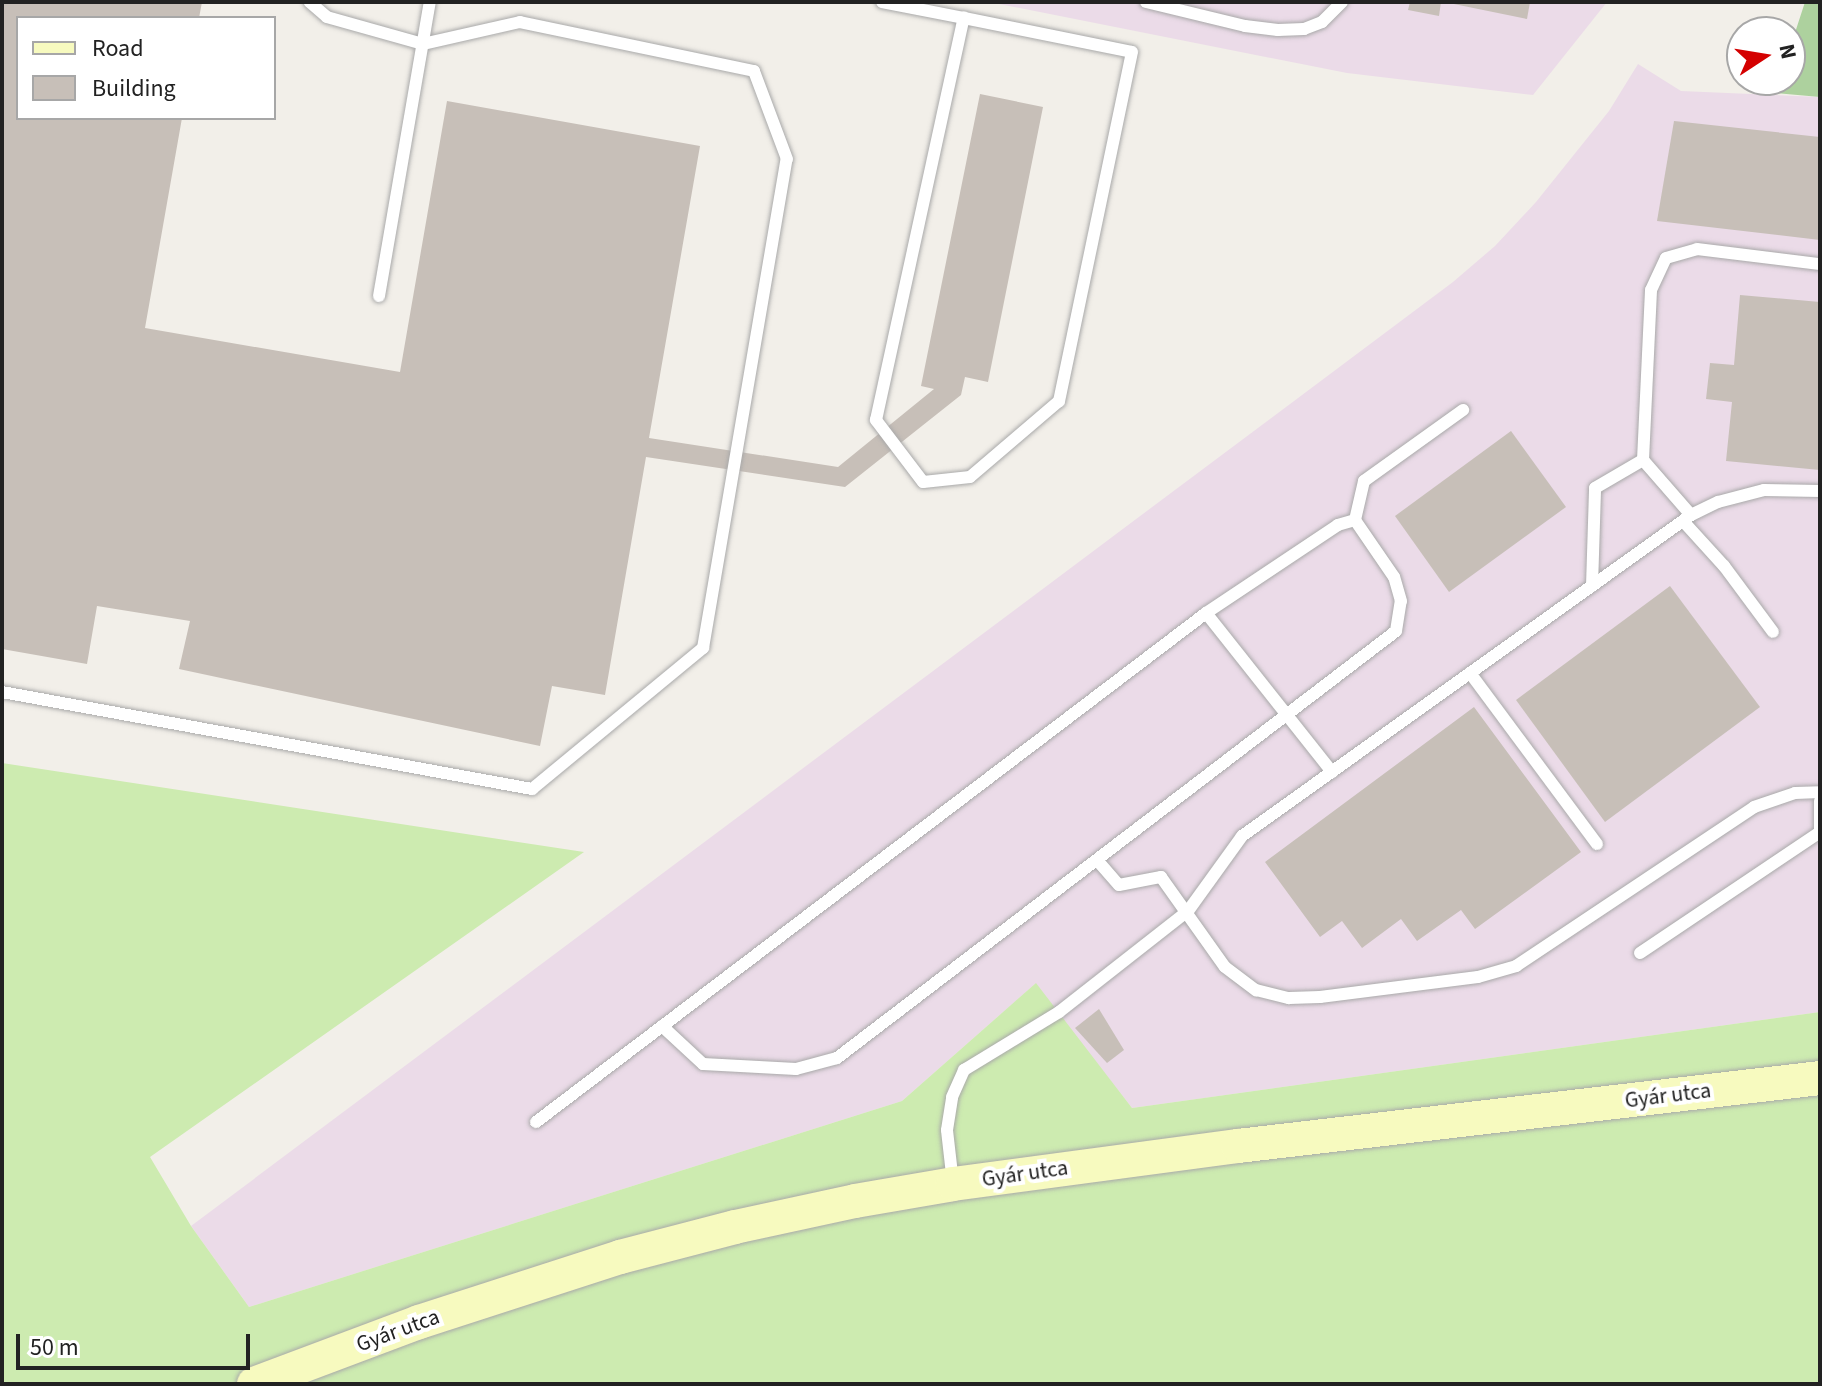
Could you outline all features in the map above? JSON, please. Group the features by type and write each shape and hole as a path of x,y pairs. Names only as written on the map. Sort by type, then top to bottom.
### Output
{"main road":[{"name":"Gyár utca","path":"254,1384 419,1322 620,1257 735,1227 953,1184 1238,1146 1820,1078"}],"lane":[{"path":"2,692 532,789 703,648 787,159 754,71 520,22 423,44 327,17 310,2"},
{"path":"379,296 430,2"},
{"path":"882,2 964,18 1132,52 1059,401 970,477 923,482 876,420 964,18"},
{"path":"1146,2 1245,26 1278,30 1304,29 1322,22 1342,2"},
{"path":"1773,632 1643,460 1651,290 1666,258 1697,249 1820,264"},
{"path":"662,1026 703,1064 796,1069 837,1058 1287,715 1396,631 1401,601 1394,577 1355,520 1364,481 1463,410"},
{"path":"1592,586 1595,488 1643,460"},
{"path":"953,1184 947,1130 952,1097 964,1070 1059,1012 1188,911 1242,836 1687,518 1718,502 1764,490 1820,491"},
{"path":"536,1122 1206,613 1338,525 1355,520"},
{"path":"1206,613 1332,772"},
{"path":"1470,673 1597,844"},
{"path":"1097,860 1119,885 1161,877 1225,967 1256,990 1289,998 1320,997 1478,977 1516,966 1754,807 1795,793 1820,792"},
{"path":"1640,953 1820,832 1820,801"}],"shaded area":[{"path":"989,2 1607,2 1533,95 1347,73"},
{"path":"1638,64 1681,91 1726,93 1726,96 1820,97 1820,1012 1132,1108 1035,984 902,1101 249,1307 191,1226 1453,282 1495,246 1536,202 1609,111"}],"green space":[{"path":"1805,2 1820,2 1820,97 1806,96 1806,16 1800,16"},
{"path":"2,763 584,852 150,1157 191,1226 249,1307 902,1101 1036,983 1132,1108 1820,1012 1820,1384 2,1384"}],"building":[{"path":"2,2 202,2 199,16 16,16 16,120 182,120 145,328 400,372 447,101 700,146 649,438 838,467 934,389 921,386 980,94 1043,107 988,382 965,377 961,395 845,487 646,457 605,695 552,686 540,746 179,669 190,621 97,606 87,664 2,649"},
{"path":"1410,2 1441,2 1439,16 1408,10"},
{"path":"1444,2 1530,2 1527,19"},
{"path":"1674,121 1820,137 1820,240 1657,221"},
{"path":"1740,295 1820,302 1820,470 1726,461 1732,402 1706,399 1710,363 1734,365"},
{"path":"1511,431 1566,507 1449,592 1395,516"},
{"path":"1670,586 1760,707 1605,822 1516,700"},
{"path":"1474,707 1581,852 1475,929 1461,910 1417,941 1401,919 1362,948 1342,921 1320,937 1265,862"},
{"path":"1099,1009 1124,1050 1107,1063 1075,1028"}]}
